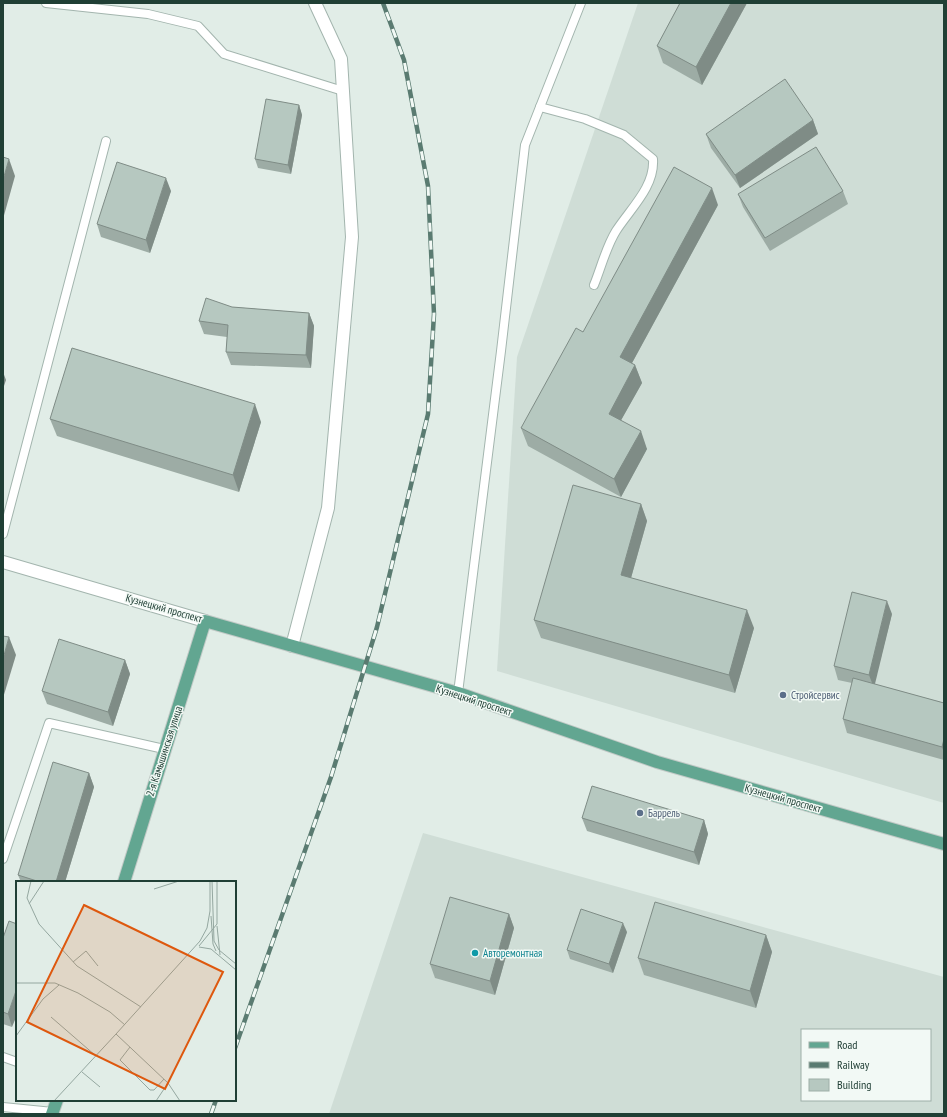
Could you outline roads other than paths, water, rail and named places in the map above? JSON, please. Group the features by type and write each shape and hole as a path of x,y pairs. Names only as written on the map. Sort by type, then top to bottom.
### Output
{"main road":[{"name":"Кузнецкий проспект","path":"205,621 458,693 657,762 944,844"},
{"name":"2-я Камышинская улица","path":"124,881 164,749 205,621"},
{"path":"52,1113 57,1101"}],"street":[{"path":"292,646 328,508 352,237 341,59 315,3"},
{"name":"Кузнецкий проспект","path":"3,562 205,621"}],"lane":[{"path":"46,3 148,14 198,26 224,54 343,91"},
{"path":"458,693 525,145 581,3"},
{"path":"540,107 585,119 624,135 653,159 654,169 649,182 615,232 594,285"},
{"path":"3,534 106,142"},
{"path":"3,859 49,723 164,749"},
{"path":"3,1057 16,1062"},
{"path":"3,1107 52,1113"}],"railway":[{"path":"236,1045 331,777 377,627 428,414 434,314 428,186 404,60 383,3"},
{"path":"211,1114 216,1101"}],"place":[{"name":"Стройсервис","path":"783,695"},
{"name":"Баррель","path":"640,813"},
{"name":"Авторемонтная","path":"475,953"}]}
